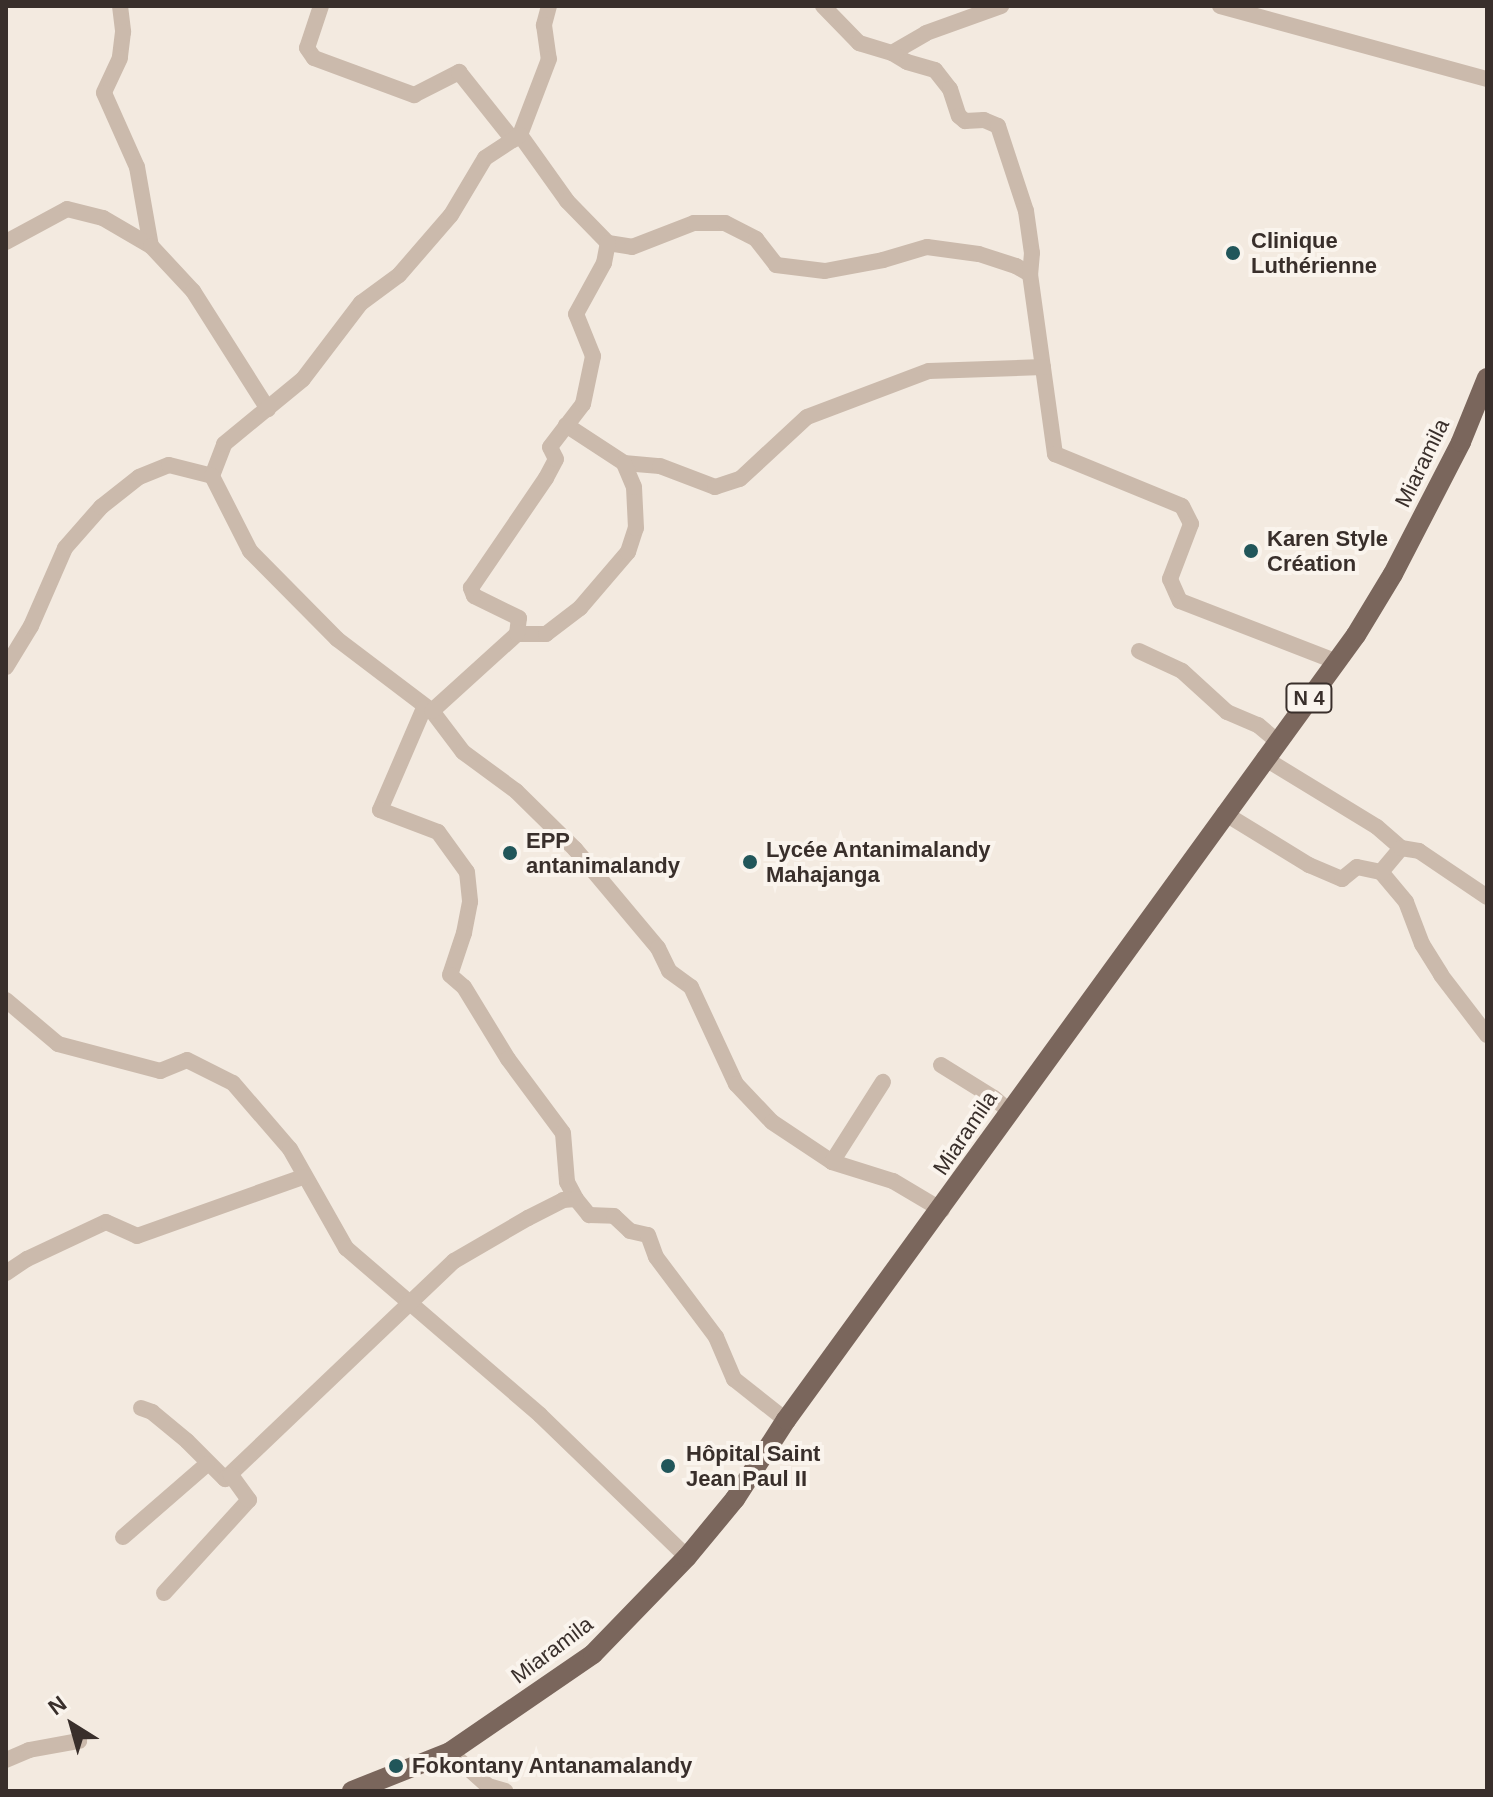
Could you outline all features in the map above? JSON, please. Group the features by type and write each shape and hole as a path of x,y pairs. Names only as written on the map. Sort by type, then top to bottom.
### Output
{"main road":[{"name":"Miaramila","path":"352,1791 450,1752 593,1654 687,1557 735,1499 786,1420 942,1210 1009,1111 1337,662 1393,574 1461,442 1487,378"}],"street":[{"path":"120,6 120,58 104,93 137,167 151,246"},
{"path":"321,6 307,48 314,58 414,95 459,72 517,137 567,201 608,243 632,247 694,223 725,223 756,239 776,265 825,271 883,260 927,247 979,254 1030,274"},
{"path":"549,6 544,25 549,59 517,137 485,158 451,215 399,275 361,303 303,379 224,444 212,476 250,551 337,639 428,710 463,752 516,791 575,849 658,948 669,971 691,987 736,1084 772,1122 832,1162 893,1181 942,1210"},
{"path":"823,6 859,43 935,70 950,89 959,116 965,121 984,120 998,126 1026,211 1032,253 1030,274 1055,454 1182,506 1191,524 1170,579 1180,601 1337,662"},
{"path":"892,53 926,33 1001,6"},
{"path":"1220,6 1487,79"},
{"path":"6,242 67,209 103,218 151,246 193,291 268,409"},
{"path":"517,634 519,618 474,596 471,588 546,478 556,459 550,447 583,404 593,356 576,314 604,263 608,243"},
{"path":"566,425 624,463 660,466 715,487 740,479 807,417 929,371 1043,367"},
{"path":"624,463 634,487 636,528 628,552 580,608 546,634 517,634 428,710 380,810 438,832 467,872 470,902 464,933 450,975 464,987 508,1059 563,1133 567,1182 576,1199 589,1215 614,1216 630,1231 648,1235 656,1257 716,1337 734,1379 786,1420"},
{"path":"6,667 31,626 65,548 101,507 139,477 169,465 212,476"},
{"path":"1139,651 1182,671 1227,712 1258,725 1277,741"},
{"path":"1264,758 1377,827 1401,848 1419,851 1487,897"},
{"path":"1224,813 1309,865 1342,879 1357,867 1381,872 1406,902 1422,944 1441,975 1487,1035"},
{"path":"1381,872 1401,848"},
{"path":"6,1000 58,1044 160,1071 187,1060 233,1083 290,1149 303,1177 346,1248 540,1415 687,1557"},
{"path":"941,1065 1009,1111"},
{"path":"832,1162 883,1082"},
{"path":"6,1273 27,1259 106,1222 137,1236 303,1177"},
{"path":"141,1408 152,1412 187,1441 225,1479 454,1261 563,1200 576,1199"},
{"path":"123,1537 207,1464"},
{"path":"164,1593 249,1500 231,1475"},
{"path":"6,1760 29,1750 79,1741"},
{"path":"450,1752 488,1786 505,1791"}],"place":[{"name":"Clinique Luthérienne","path":"1233,253"},
{"name":"Karen Style Création","path":"1251,551"},
{"name":"EPP antanimalandy","path":"510,853"},
{"name":"Lycée Antanimalandy Mahajanga","path":"750,862"},
{"name":"Hôpital Saint Jean Paul II","path":"668,1466"},
{"name":"Fokontany Antanamalandy","path":"396,1766"}]}
